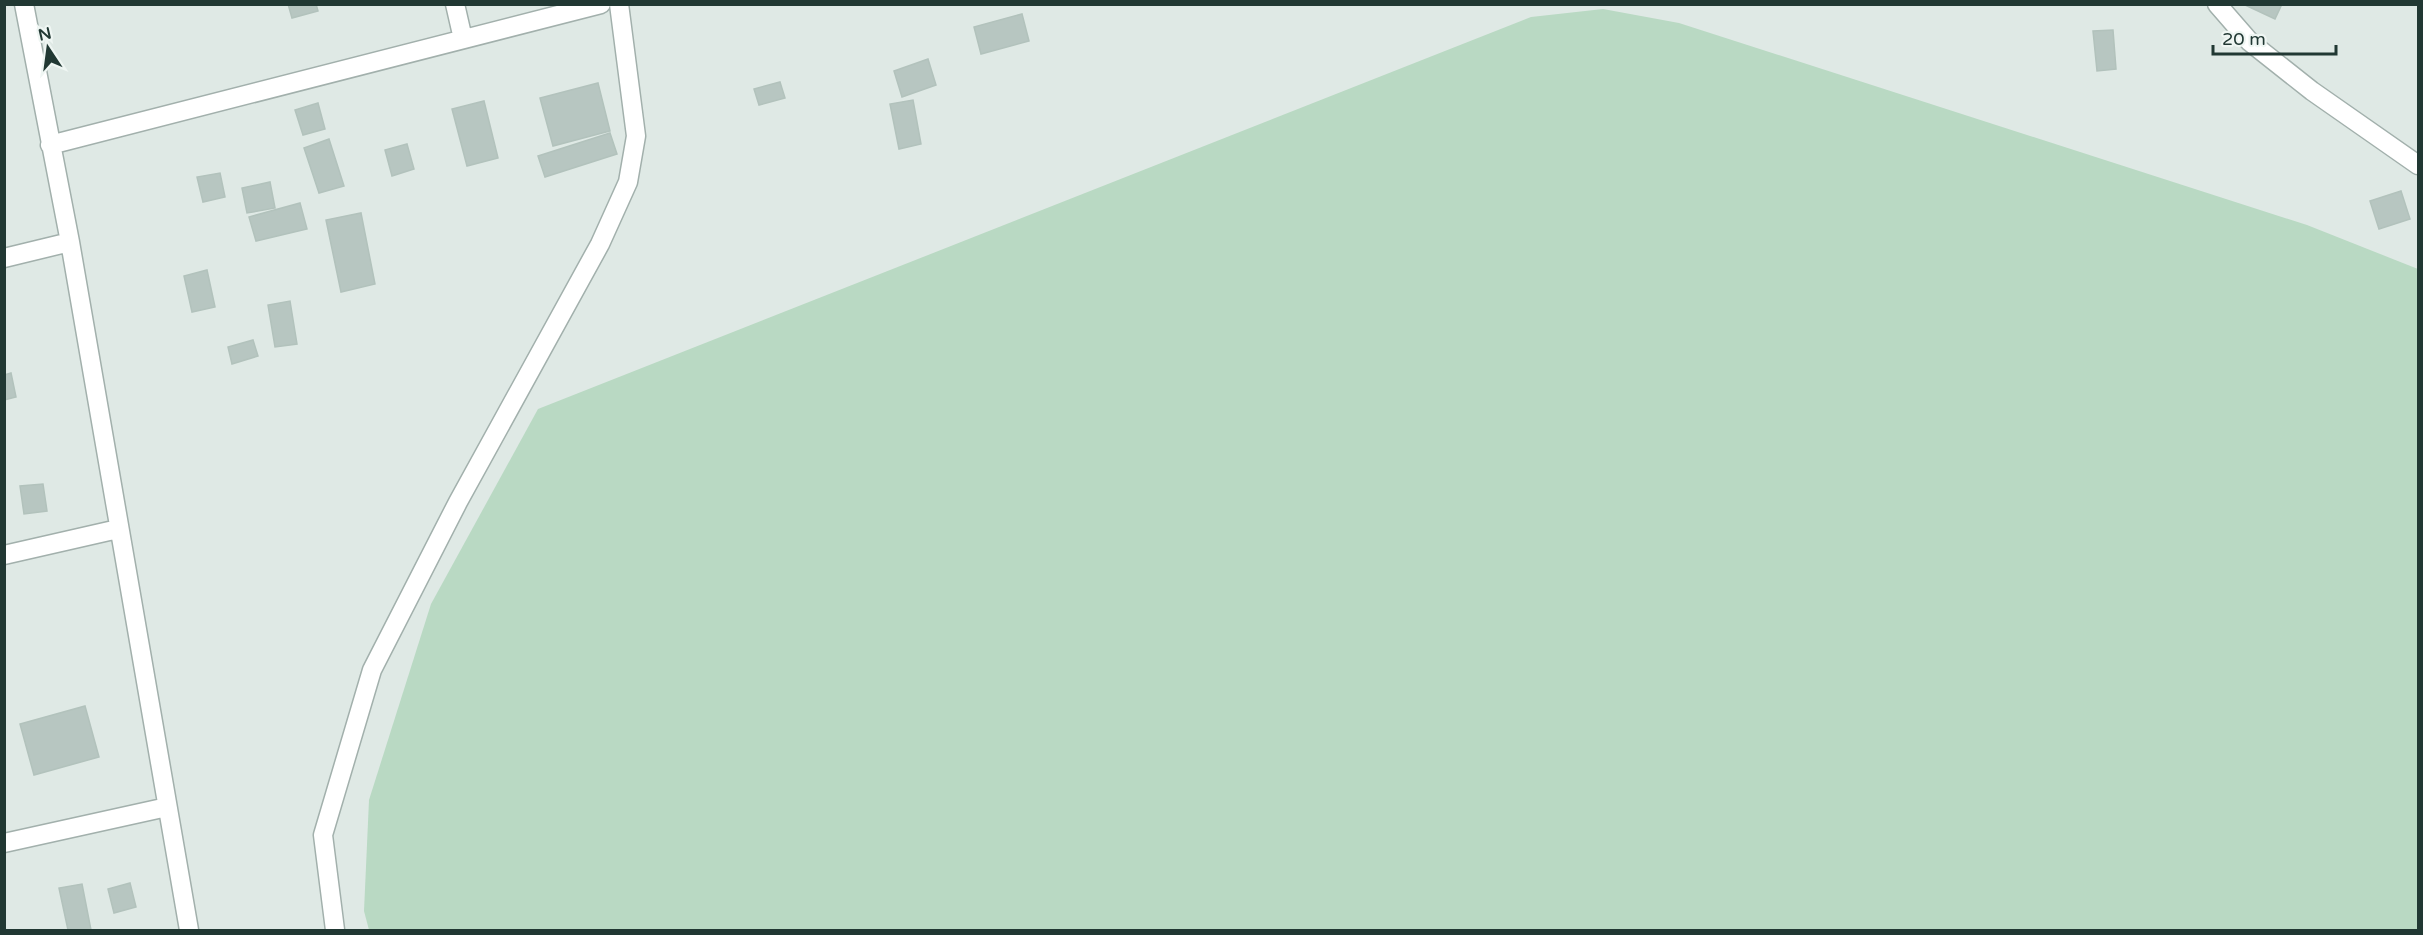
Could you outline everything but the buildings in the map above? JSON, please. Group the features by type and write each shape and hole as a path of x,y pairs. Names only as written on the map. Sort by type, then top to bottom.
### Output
{"street":[{"path":"24,4 70,242 189,930"},
{"path":"455,4 463,39"},
{"path":"50,145 601,4"},
{"path":"335,930 323,834 372,670 458,502 600,244 628,182 636,136 619,4"},
{"path":"2217,4 2250,42 2294,77 2418,165"},
{"path":"4,258 70,242"},
{"path":"4,555 118,529"},
{"path":"4,843 168,807"}],"green space":[{"path":"1603,9 1679,23 2307,225 2418,269 2418,930 369,930 364,911 369,800 431,604 538,409 1531,17"}]}
